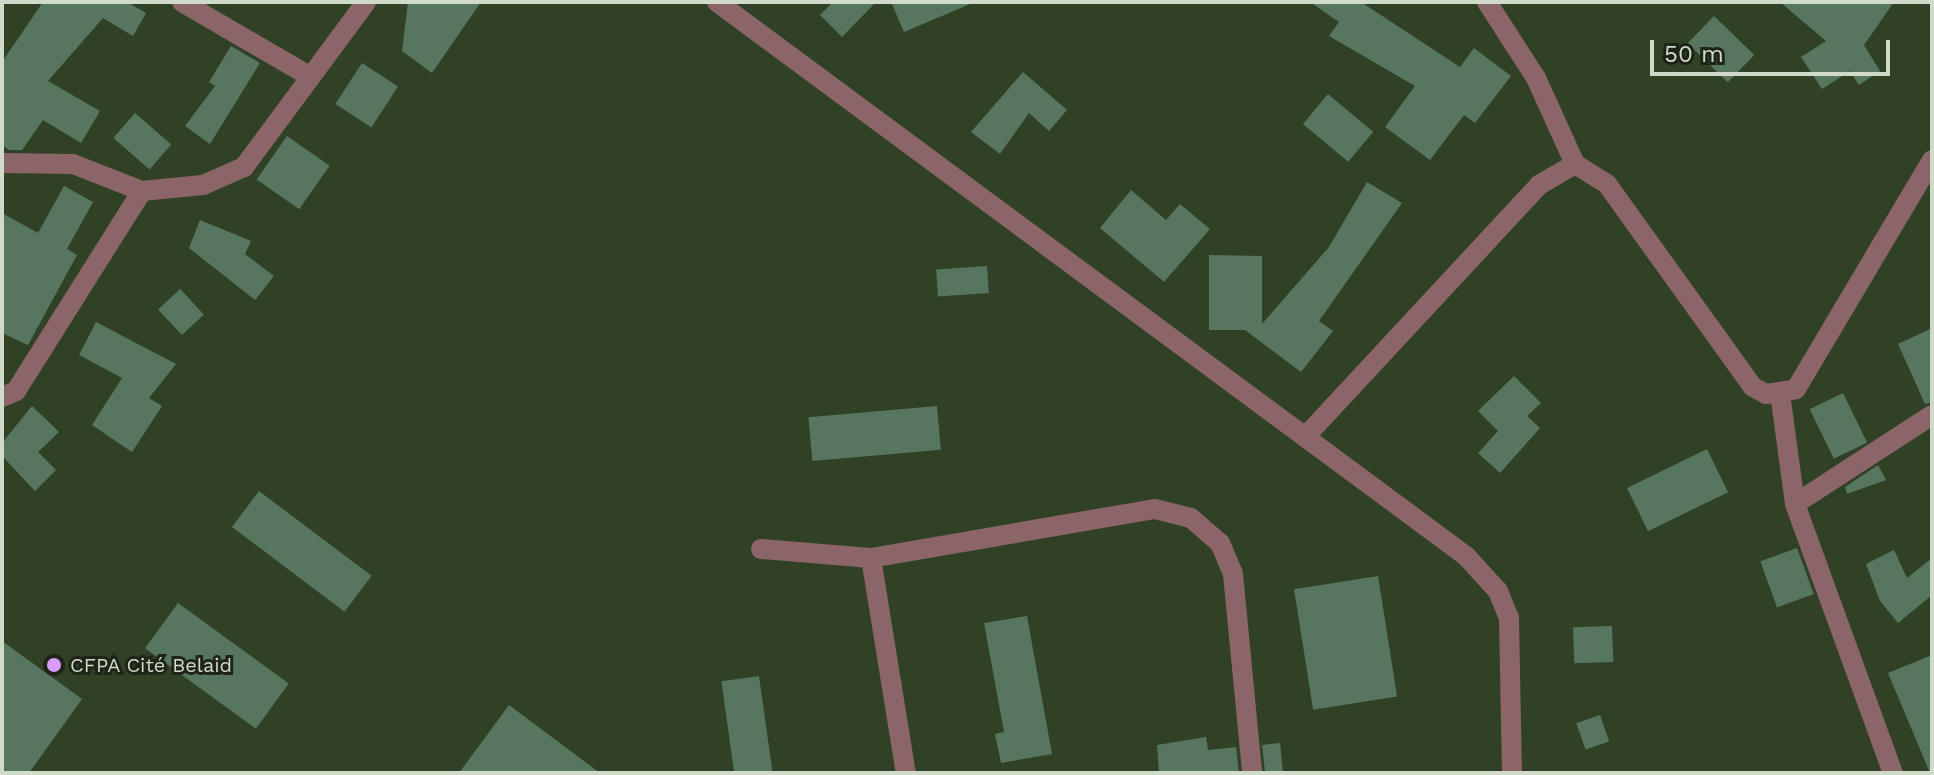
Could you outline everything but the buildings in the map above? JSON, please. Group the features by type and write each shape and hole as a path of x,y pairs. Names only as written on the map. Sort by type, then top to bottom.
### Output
{"street":[{"path":"182,2 309,76"},
{"path":"2,163 73,164 142,191 203,185 244,167 366,2"},
{"path":"717,2 1466,556 1498,591 1514,668 1512,773"},
{"path":"1487,2 1536,78 1575,164 1607,184 1753,387 1780,393 1807,378 1932,160"},
{"path":"1305,437 1539,185 1575,164"},
{"path":"2,397 16,391 142,191"},
{"path":"1780,393 1795,504 1893,773"},
{"path":"1795,504 1932,415"},
{"path":"761,549 871,558 1155,509 1191,518 1220,543 1233,574 1252,773"},
{"path":"871,558 906,773"}],"place":[{"name":"CFPA Cité Belaid","path":"54,665"}]}
